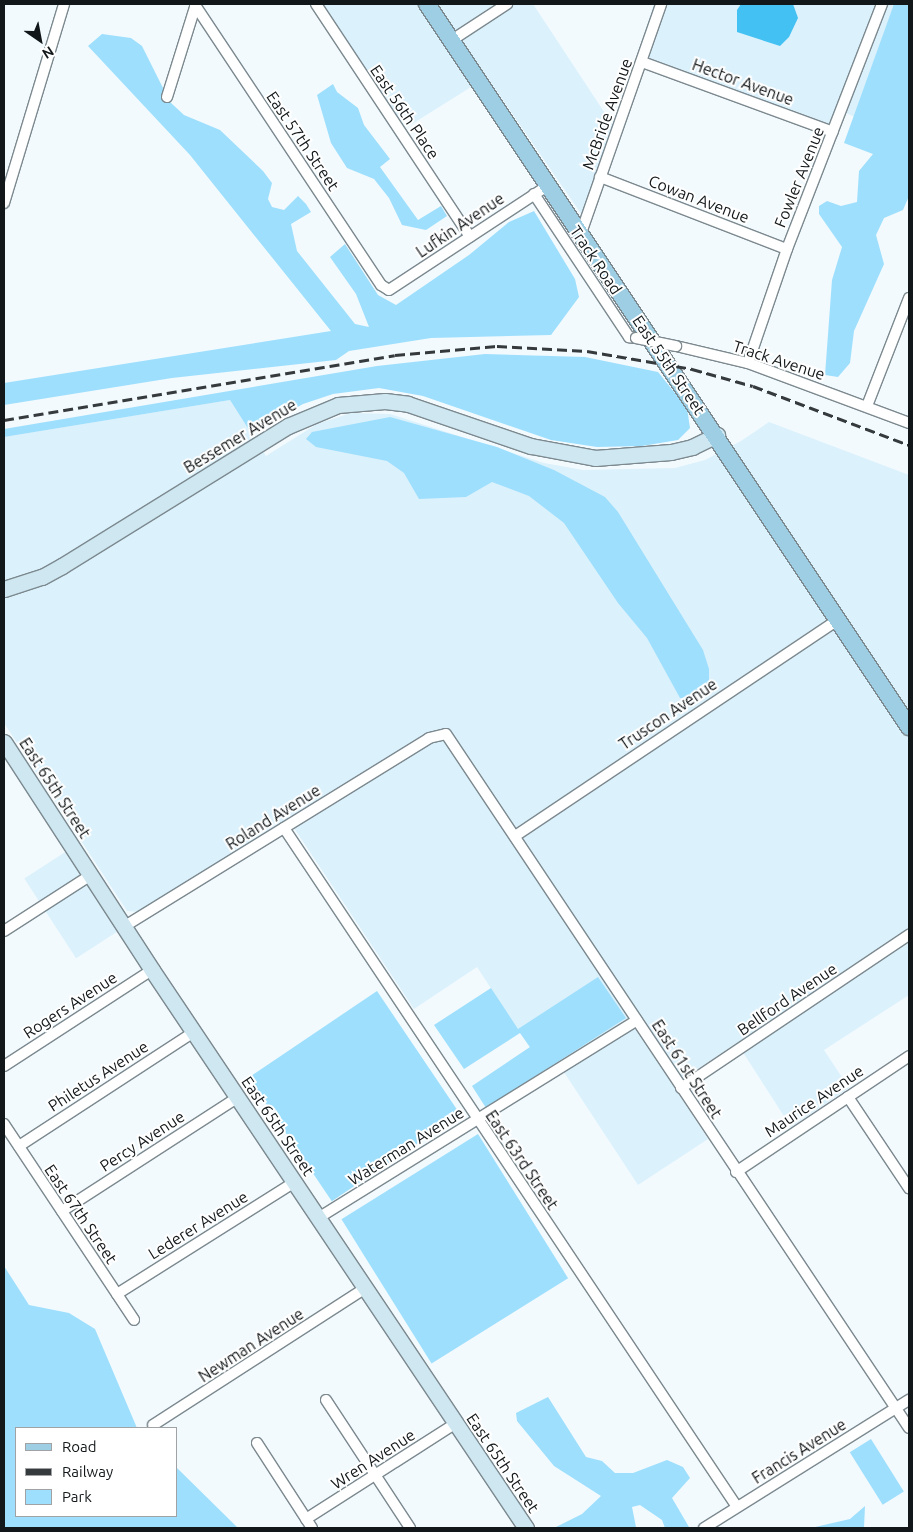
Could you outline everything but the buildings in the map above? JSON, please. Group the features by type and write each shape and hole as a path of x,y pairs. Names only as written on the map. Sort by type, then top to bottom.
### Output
{"main road":[{"name":"East 55th Street","path":"427,4 839,619 909,727"}],"street":[{"path":"4,203 64,4"},
{"name":"East 56th Place","path":"316,4 470,237"},
{"path":"452,40 507,4"},
{"name":"McBride Avenue","path":"581,233 642,62 660,4"},
{"name":"Fowler Avenue","path":"748,363 787,249 882,4"},
{"path":"167,97 195,5"},
{"name":"East 57th Street","path":"195,5 381,285 389,290"},
{"name":"Hector Avenue","path":"642,62 833,132"},
{"name":"Cowan Avenue","path":"600,177 787,249"},
{"name":"Lufkin Avenue","path":"389,290 549,185"},
{"name":"Track Road","path":"534,194 629,337 636,338"},
{"path":"867,406 909,298"},
{"name":"Track Avenue","path":"636,338 748,363 909,423"},
{"name":"Bessemer Avenue","path":"4,589 42,577 62,566 288,426 338,405 385,401 408,404 531,446 595,458 671,452 692,447 716,435"},
{"name":"Truscon Avenue","path":"515,836 839,619"},
{"name":"East 61st Street","path":"437,734 449,736 736,1172 909,1428"},
{"name":"Roland Avenue","path":"124,926 437,734"},
{"name":"East 65th Street","path":"4,742 152,970 295,1182 364,1289 526,1528"},
{"name":"East 63rd Street","path":"284,828 737,1507"},
{"path":"4,931 91,875"},
{"name":"Bellford Avenue","path":"681,1088 909,935"},
{"name":"Rogers Avenue","path":"4,1066 152,970"},
{"name":"Waterman Avenue","path":"318,1218 637,1020"},
{"name":"Philetus Avenue","path":"18,1146 194,1032"},
{"name":"Maurice Avenue","path":"736,1172 909,1056"},
{"name":"Percy Avenue","path":"62,1211 238,1097"},
{"path":"848,1097 909,1188"},
{"name":"East 67th Street","path":"4,1124 134,1320"},
{"name":"Lederer Avenue","path":"117,1294 295,1182"},
{"name":"Newman Avenue","path":"153,1425 364,1289"},
{"path":"326,1400 410,1528"},
{"name":"Francis Avenue","path":"704,1528 909,1400"},
{"name":"Wren Avenue","path":"309,1524 374,1475 456,1423"},
{"path":"257,1443 309,1524"}],"shaded area":[{"path":"320,4 533,4 614,127 582,215 487,77 404,129"},
{"path":"654,4 909,4 909,141 846,113 838,135 637,55"},
{"path":"741,4 793,4 798,18 789,37 780,46 737,32 737,10"},
{"path":"230,400 266,456 317,424 351,413 390,414 544,463 583,470 675,468 705,460 741,441 769,422 909,475 909,995 824,1050 849,1088 791,1127 737,1043 673,1085 708,1139 638,1185 558,1063 545,1071 477,967 414,1009 288,819 140,912 127,911 4,723 4,437"},
{"path":"73,847 125,927 76,958 24,879"}],"green space":[{"path":"894,4 909,4 909,196 903,210 884,218 876,235 884,264 854,331 850,363 838,377 825,375 832,280 842,247 819,214 819,206 827,201 841,206 857,202 859,171 873,154 844,143"},
{"path":"102,34 131,38 142,46 170,102 184,115 220,130 263,171 272,183 268,199 272,207 284,210 298,196 306,204 311,212 291,224 297,251 355,324 369,327 356,294 330,257 345,244 378,295 396,305 469,255 509,222 534,211 575,279 579,297 551,335 431,338 349,351 336,360 172,378 4,405 4,383 331,331 190,155 88,46"},
{"path":"333,84 337,92 358,108 364,125 390,159 380,167 418,220 441,206 447,216 426,230 402,225 389,198 374,179 347,168 331,143 317,95"},
{"path":"485,354 585,357 658,372 687,408 690,428 678,440 642,446 597,447 551,440 423,396 379,388 333,394 303,404 251,433 230,400 4,437 4,429 377,366"},
{"path":"390,417 497,447 554,470 605,497 618,512 703,650 709,669 709,686 702,694 695,698 680,698 647,638 618,603 564,523 529,496 492,482 466,497 419,499 404,473 387,461 316,447 306,439 312,432"},
{"path":"598,977 626,1018 486,1108 472,1086 530,1047 520,1033 464,1069 434,1025 491,988 518,1029"},
{"path":"377,991 460,1115 332,1201 248,1078"},
{"path":"478,1134 568,1278 432,1363 341,1219"},
{"path":"4,1266 29,1305 69,1313 95,1329 137,1427 15,1427 15,1517 178,1517 178,1469 238,1528 4,1528"},
{"path":"548,1397 586,1457 602,1461 615,1473 633,1473 667,1460 683,1467 690,1478 672,1498 689,1527 665,1528 662,1520 640,1505 632,1507 636,1527 554,1528 582,1514 601,1496 554,1466 517,1421 516,1413"},
{"path":"871,1439 904,1492 883,1505 850,1452"},
{"path":"865,1506 864,1528 811,1528 850,1519"}],"railway":[{"path":"4,420 395,355 497,346 587,351 692,369 753,386 909,445"}]}
